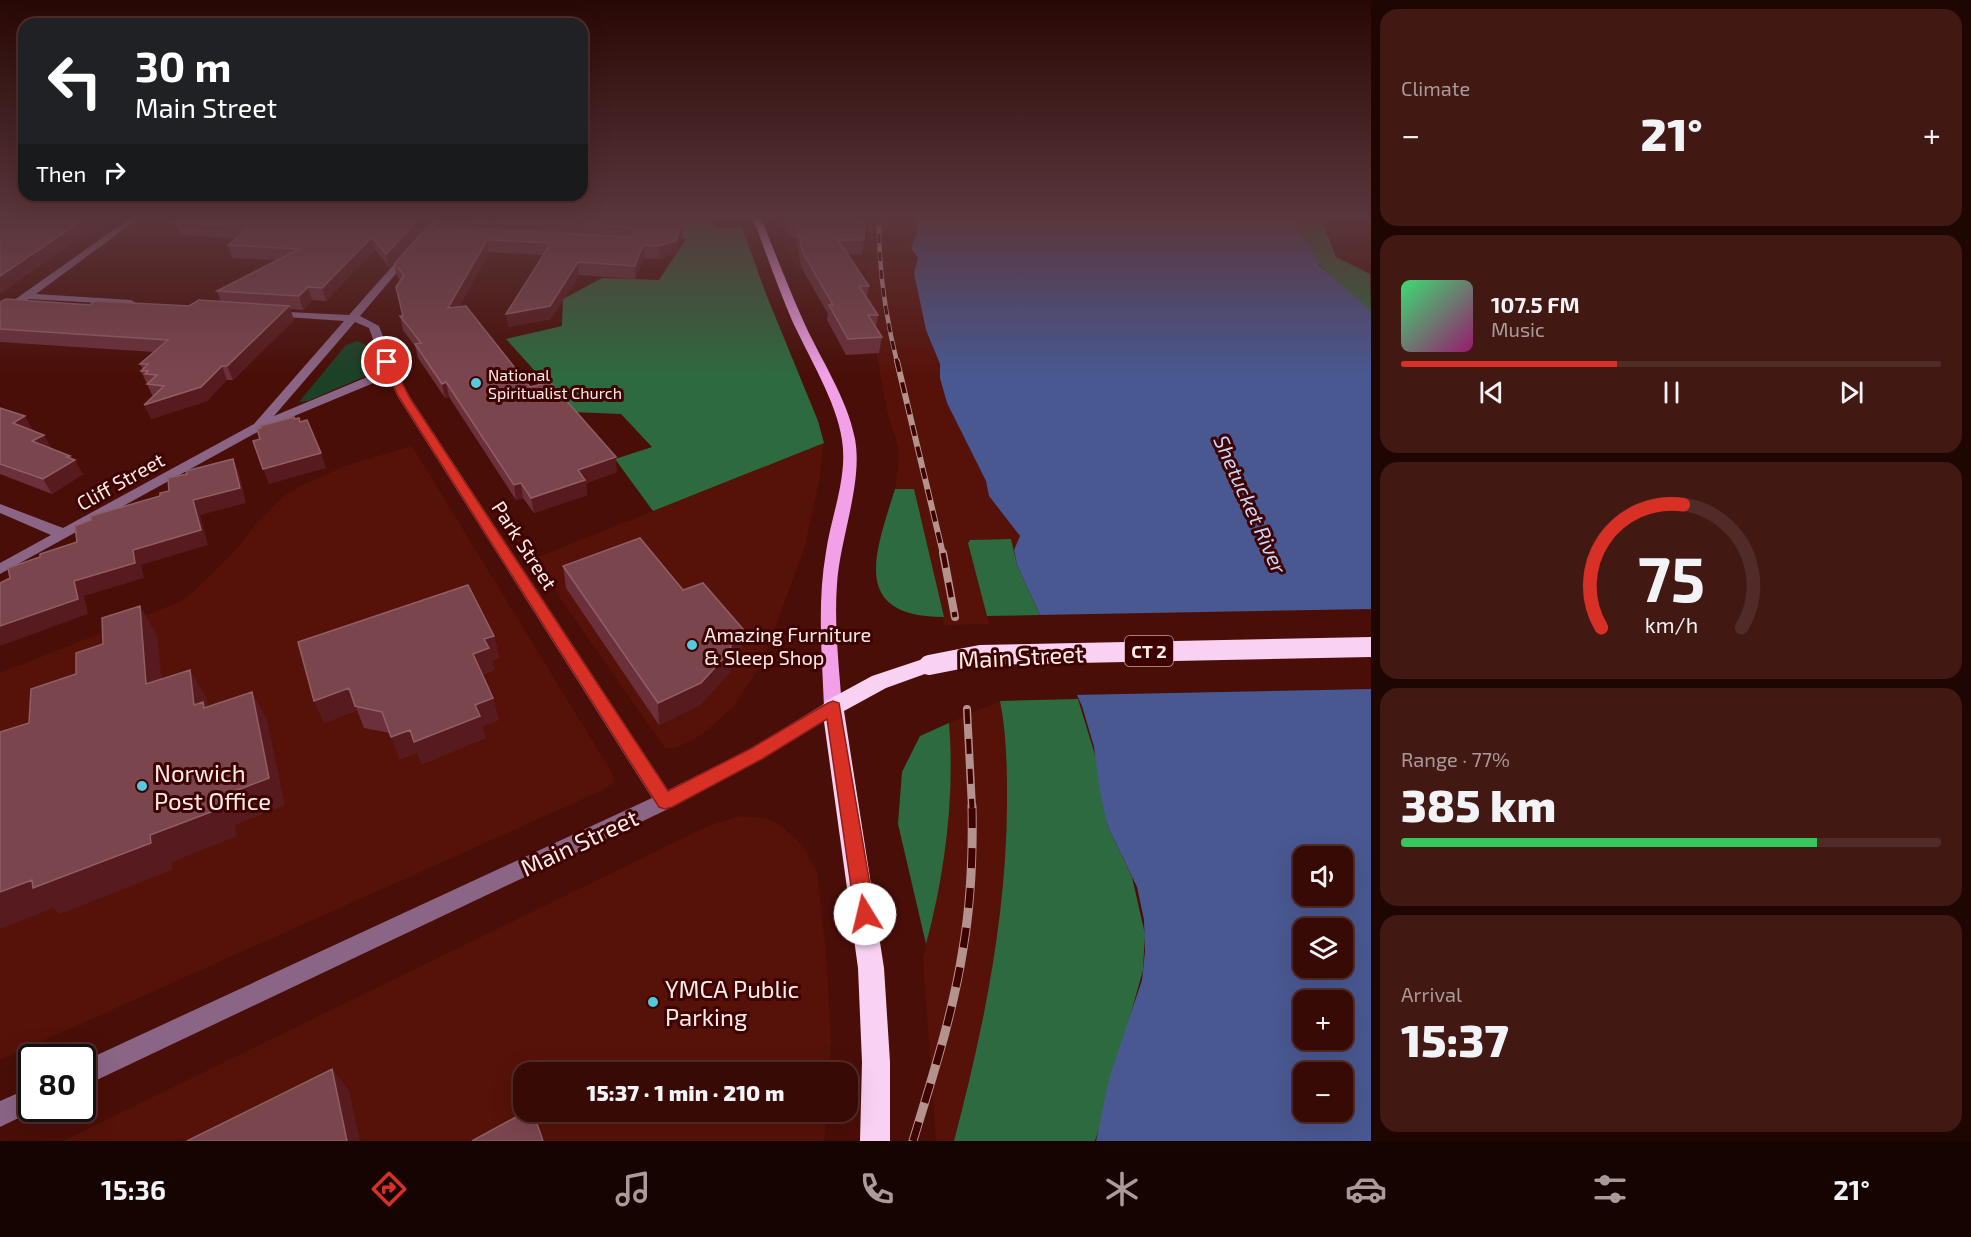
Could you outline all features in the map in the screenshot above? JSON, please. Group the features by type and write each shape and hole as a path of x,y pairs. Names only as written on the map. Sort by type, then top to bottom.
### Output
{"highway":[{"name":"Main Street","path":"833,707 879,682 929,665 980,655 1371,647"},
{"path":"833,707 871,968 876,1062 875,1141"}],"main road":[{"path":"777,269 796,317 843,417 849,441 848,479 832,551 829,585 828,642 833,707"}],"street":[{"path":"0,315 63,269"},
{"name":"Cliff Street","path":"258,427 394,269"},
{"path":"26,296 145,304"},
{"path":"263,312 352,318"},
{"name":"Park Street","path":"352,318 367,321 374,326 390,371 404,397 665,801"},
{"name":"Cliff Street","path":"0,568 258,427 390,371"},
{"path":"0,508 63,534"},
{"name":"Main Street","path":"96,1068 665,801 756,754 833,707"},
{"path":"0,1114 18,1106"}],"shaded area":[{"path":"866,269 915,269 926,330 940,364 940,378 947,403 986,481 989,496 1021,538 1014,550 1011,539 968,540 989,624 944,625 914,490 895,489 899,460 898,445 888,415 871,325"},
{"path":"824,443 805,546 761,666 732,708 719,720 701,735 676,748 665,748 533,559"},
{"path":"412,446 612,773 614,782 603,790 36,1044 18,1044 18,1052 0,1060 0,673 177,603 194,591 230,556 264,515 284,496 306,483 348,465"},
{"path":"1000,701 1006,741 1007,818 1004,884 995,956 974,1065 954,1141 936,1141 923,959 946,835 951,764 949,723"},
{"path":"740,816 768,819 780,825 803,846 817,873 826,954 831,1039 830,1062 513,1062 513,1122 826,1122 824,1141 63,1141 708,826"}],"green space":[{"path":"666,269 757,269 818,421 824,443 653,511 615,459 652,447 621,414 572,412 506,339 562,326 563,299 602,278 659,280"},
{"path":"1324,269 1360,269 1370,274 1371,311"},
{"path":"357,341 366,345 370,374 308,401 299,402 346,345"},
{"path":"895,489 914,489 944,617 914,614 893,606 881,593 876,576 877,557"},
{"path":"1011,539 1017,565 1040,615 987,616 968,543 970,540"},
{"path":"1078,699 1096,758 1108,827 1132,877 1145,934 1143,970 1100,1125 1095,1141 954,1141 983,1017 1002,891 1006,849 1007,780 1000,701"},
{"path":"949,723 951,778 947,834 933,917 926,944 898,824 902,772 920,736"}],"water":[{"name":"Shetucket River","path":"915,269 1324,269 1371,311 1371,1141 1096,1141 1109,1079 1142,980 1145,951 1144,920 1137,887 1108,827 1100,792 1094,747 1082,706 1017,565 1014,550 1020,536 989,496 986,481 947,403 940,378 940,364 926,330"}],"pier":[{"path":"1371,609 1371,689 1073,695 1037,615"}],"building":[{"path":"0,269 10,269 0,276"},
{"path":"259,269 340,269 322,288 308,287 299,296 217,291"},
{"path":"399,269 470,269 448,308 466,306 530,387 550,382 616,457 578,470 585,480 531,498 521,483 514,485 446,382 442,384 415,344 421,343 400,316 403,316 396,287 404,275"},
{"path":"534,269 573,269 550,306 506,314"},
{"path":"812,269 858,269 869,286 859,286 878,315 868,315 882,337 848,339 829,305 833,305"},
{"path":"6,299 90,305 95,301 189,306 199,300 289,306 227,366 222,366 201,387 144,405 164,386 147,384 157,375 145,374 148,371 141,371 148,364 140,364 168,340 0,329 0,302"},
{"path":"0,408 25,416 13,423 44,435 32,441 75,460 43,479 0,464"},
{"path":"294,417 299,418 300,422 307,420 321,453 263,469 253,441 260,439 257,429 261,428 260,426"},
{"path":"233,459 240,488 193,500 201,530 133,550 135,563 74,581 78,599 0,626 0,583 10,578 8,568 40,557 40,554 77,542 75,526 91,520 91,516 160,496 160,493 169,491 168,478"},
{"path":"640,538 683,590 703,583 743,629 730,647 732,649 701,683 658,703 563,566"},
{"path":"468,585 494,636 484,639 489,648 473,654 493,698 475,705 480,716 414,742 410,730 391,737 382,712 355,706 349,688 314,701 298,642"},
{"name":"Norwich Post Office","path":"140,606 146,684 190,670 194,705 203,702 204,708 252,692 269,778 217,798 219,809 150,835 151,843 33,888 32,880 0,892 0,732 29,723 31,689 76,674 76,653 103,644 102,618"},
{"path":"332,1069 347,1141 187,1141"},
{"path":"513,1119 513,1122 536,1122 543,1141 472,1141"}],"railway":[{"path":"881,269 889,326 897,362"},
{"path":"897,361 943,554"},
{"path":"943,553 955,617"},
{"path":"967,709 972,808"},
{"path":"913,1141 941,1046 959,973 970,896 972,808"}],"place":[{"name":"National Spiritualist Church","path":"476,383"},
{"name":"Amazing Furniture & Sleep Shop","path":"692,645"},
{"name":"Norwich Post Office","path":"142,786"},
{"name":"YMCA Public Parking","path":"653,1002"}],"route":[{"path":"387,362 404,397 665,801 756,754 833,707 844,791 865,914"}]}
